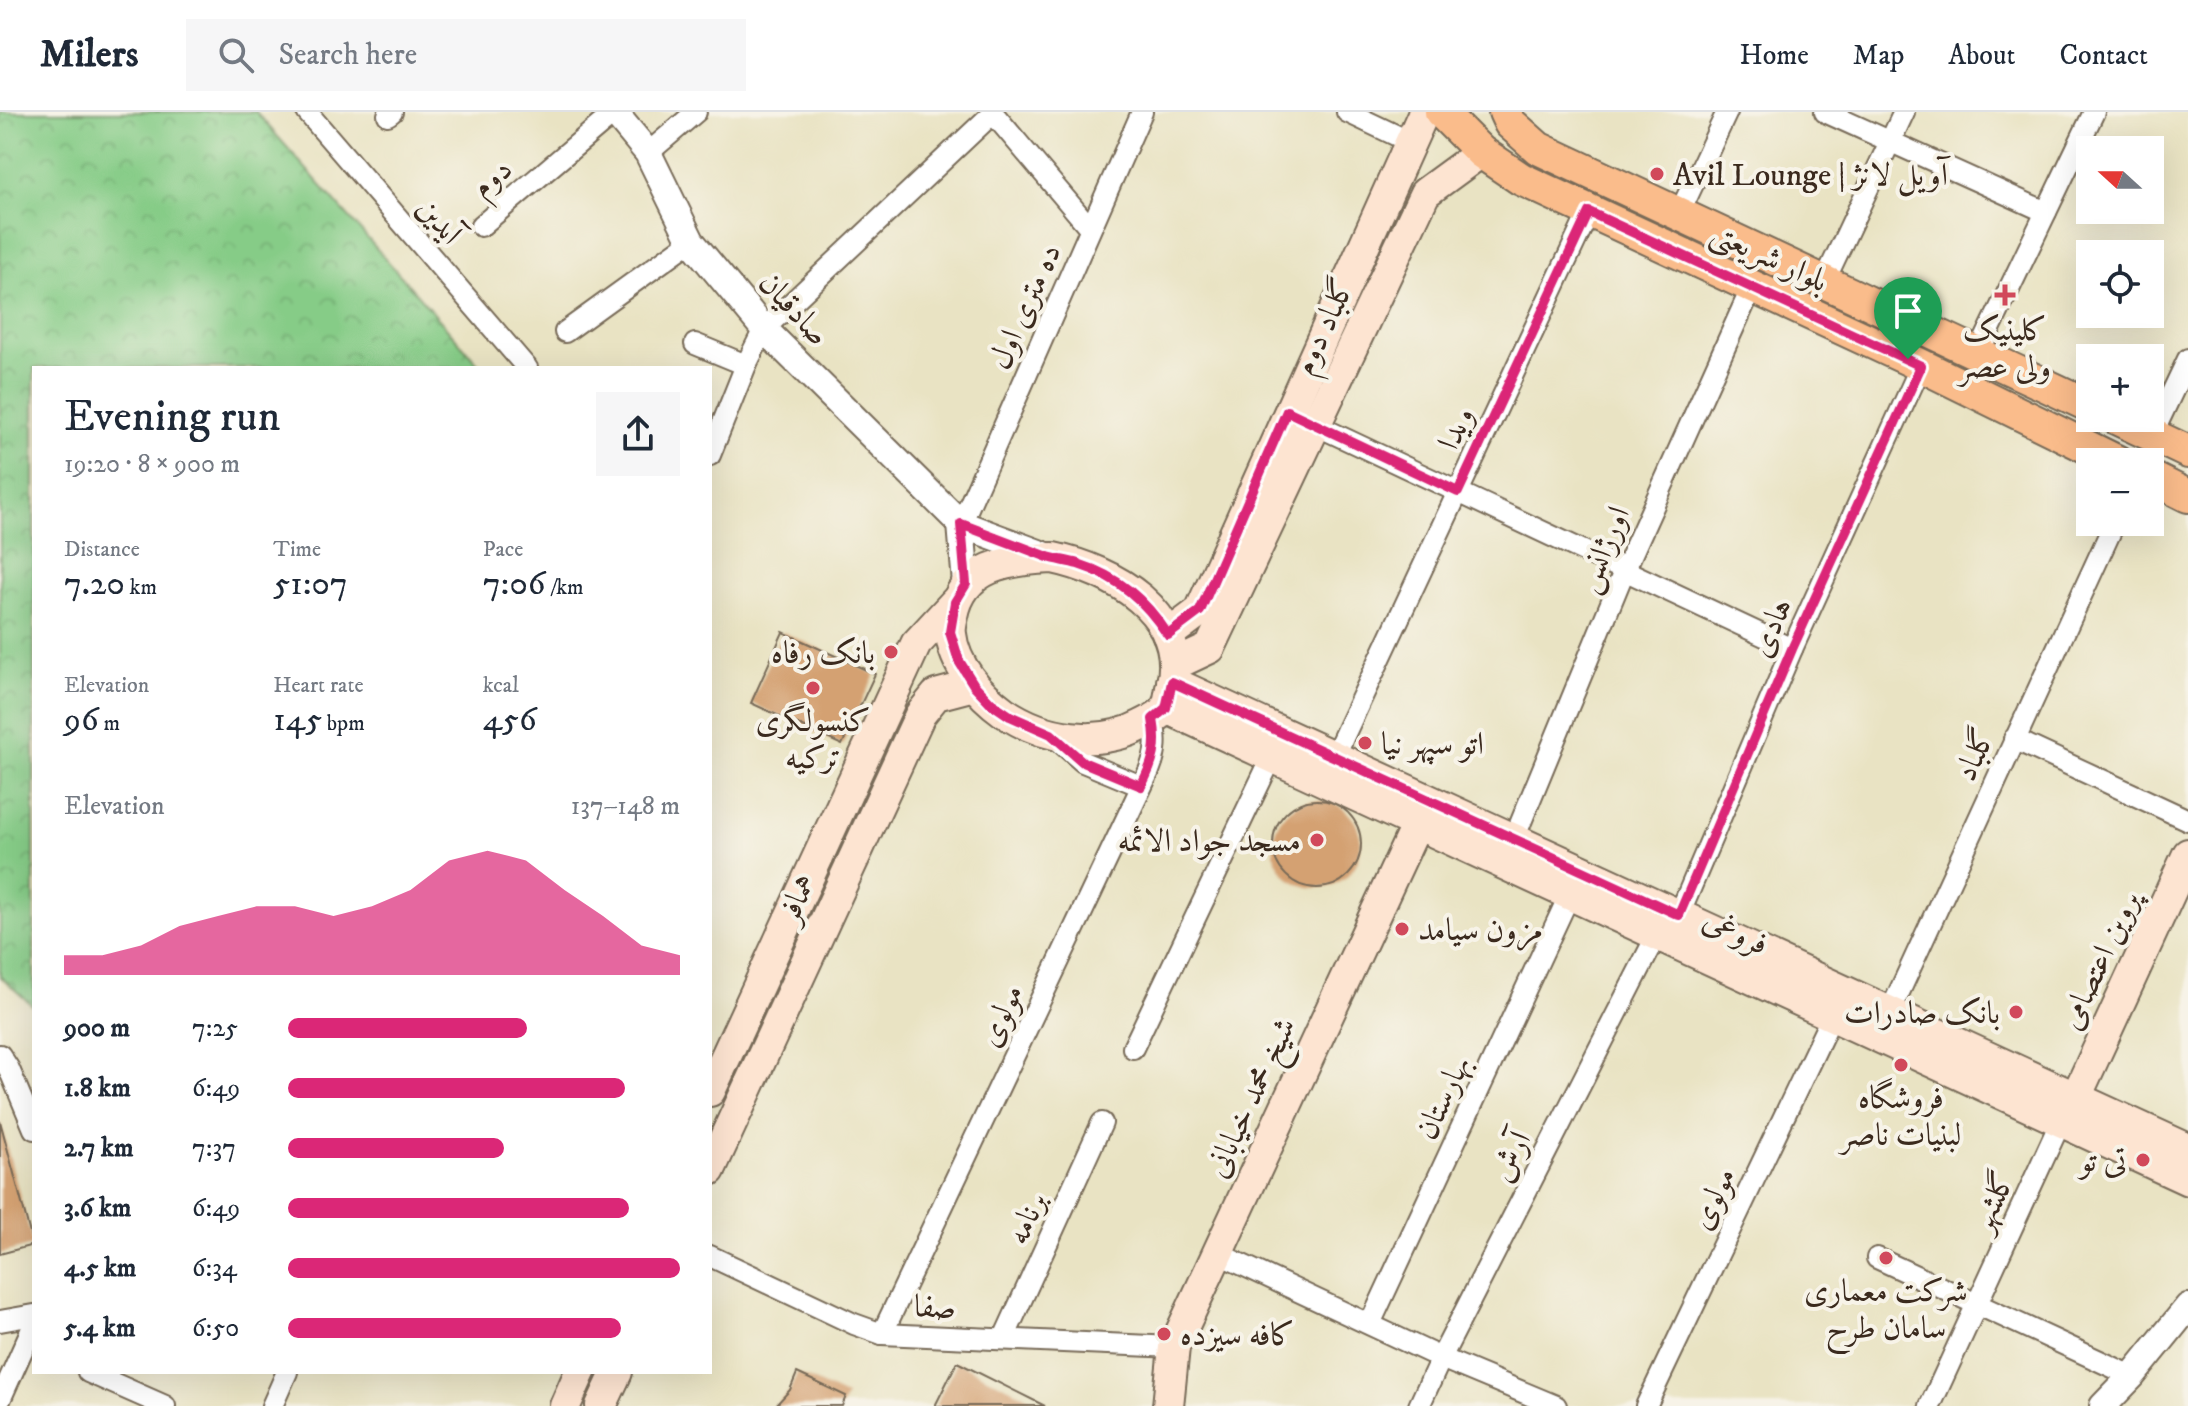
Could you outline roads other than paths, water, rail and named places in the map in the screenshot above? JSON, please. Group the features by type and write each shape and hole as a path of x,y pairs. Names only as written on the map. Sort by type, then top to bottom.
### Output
{"main road":[{"name":"گلباد دوم","path":"1167,682 1424,112"},
{"name":"بلوار شریعتى","path":"1441,112 1481,152 1521,179 2089,448"},
{"name":"بلوار شریعتى","path":"1505,112 1510,123 1538,148 2076,400"},
{"name":"گلباد دوم","path":"1167,682 1210,648 1425,193 1481,152"},
{"path":"1355,263 1385,276"},
{"path":"1914,363 1922,328"},
{"path":"2146,432 2188,452"},
{"path":"2164,484 2188,496"},
{"path":"1053,558 1076,563 1117,580 1153,612 1167,682 1127,733 1099,738 1051,734 1010,716 991,703 974,685 959,661 950,632 961,593 1000,564 1053,558"},
{"name":"همافر","path":"712,1087 916,644 961,593"},
{"name":"فروغى","path":"1167,682 1272,757 1570,894 1668,925 1890,1012 2069,1109 2188,1180"},
{"name":"فروغى","path":"1167,682 1514,839 1832,1016 2069,1109 2188,1149"},
{"name":"همافر","path":"712,1166 920,715 936,695 974,685"},
{"name":"شیخ محمد خیابانی","path":"1168,1406 1174,1347 1417,824"},
{"path":"824,843 854,857"},
{"name":"پروین اعتصامى","path":"2069,1109 2188,854"},
{"path":"565,1406 579,1374"},
{"path":"601,1406 616,1374"}],"street":[{"name":"آیدین","path":"307,112 525,366"},
{"name":"صادقیان","path":"614,112 648,153 691,241 764,329 961,524"},
{"name":"دوم","path":"481,226 614,112"},
{"path":"648,153 696,112"},
{"path":"712,450 764,329 993,112 1090,228"},
{"path":"1347,112 1410,142"},
{"path":"1679,214 1727,112"},
{"path":"1825,112 2046,212"},
{"path":"1824,282 1904,112"},
{"path":"1978,354 2094,112"},
{"name":"ده متری اول","path":"961,524 1090,228 1135,116"},
{"name":"ویدا","path":"1334,757 1589,212"},
{"path":"565,332 691,241"},
{"name":"اورژانس","path":"1514,839 1625,569 1752,287"},
{"path":"695,344 746,365"},
{"path":"2152,435 2188,359"},
{"name":"هادی","path":"1668,925 1792,649 1914,363"},
{"path":"1287,411 1792,649"},
{"path":"961,593 961,524 1053,558"},
{"name":"گلباد","path":"1890,1012 2108,536"},
{"name":"مولوی","path":"882,1334 1156,755 1167,682"},
{"path":"1051,734 1083,762 1141,786"},
{"path":"2014,739 2188,820"},
{"path":"1133,1048 1272,757"},
{"name":"بهارستان","path":"1370,1324 1570,894"},
{"name":"آرش","path":"1419,1406 1441,1358 1668,925"},
{"name":"مولوی","path":"1646,1406 1832,1016"},
{"path":"3,1064 32,1125"},
{"name":"گلشهر","path":"1930,1406 2069,1109"},
{"name":"برنامه","path":"1004,1338 1102,1123"},
{"path":"1217,1253 1441,1358 1556,1406"},
{"name":"صفا","path":"712,1257 854,1324 882,1334 1174,1347"},
{"path":"1877,1258 2132,1376"},
{"path":"2103,1406 2188,1308"},
{"path":"0,1321 32,1315"},
{"path":"0,1400 30,1346"},
{"path":"93,1374 165,1406"},
{"path":"272,1406 286,1374"}],"place":[{"name":"Avil Lounge | آویل لانژ","path":"1657,174"},
{"name":"کلینیک ولی عصر","path":"2005,295"},
{"name":"بانک رفاه","path":"891,652"},
{"name":"کنسولگری ترکیه","path":"813,688"},
{"name":"اتو سپهر نیا","path":"1365,743"},
{"name":"مسجد جواد الائمه","path":"1317,840"},
{"name":"مزون سیامد","path":"1402,929"},
{"name":"بانک صادرات","path":"2016,1012"},
{"name":"فروشگاه لبنیات ناصر","path":"1901,1065"},
{"name":"تی تو","path":"2143,1160"},
{"name":"شرکت معماری سامان طرح","path":"1886,1258"},
{"name":"کافه سیزده","path":"1164,1334"}]}
